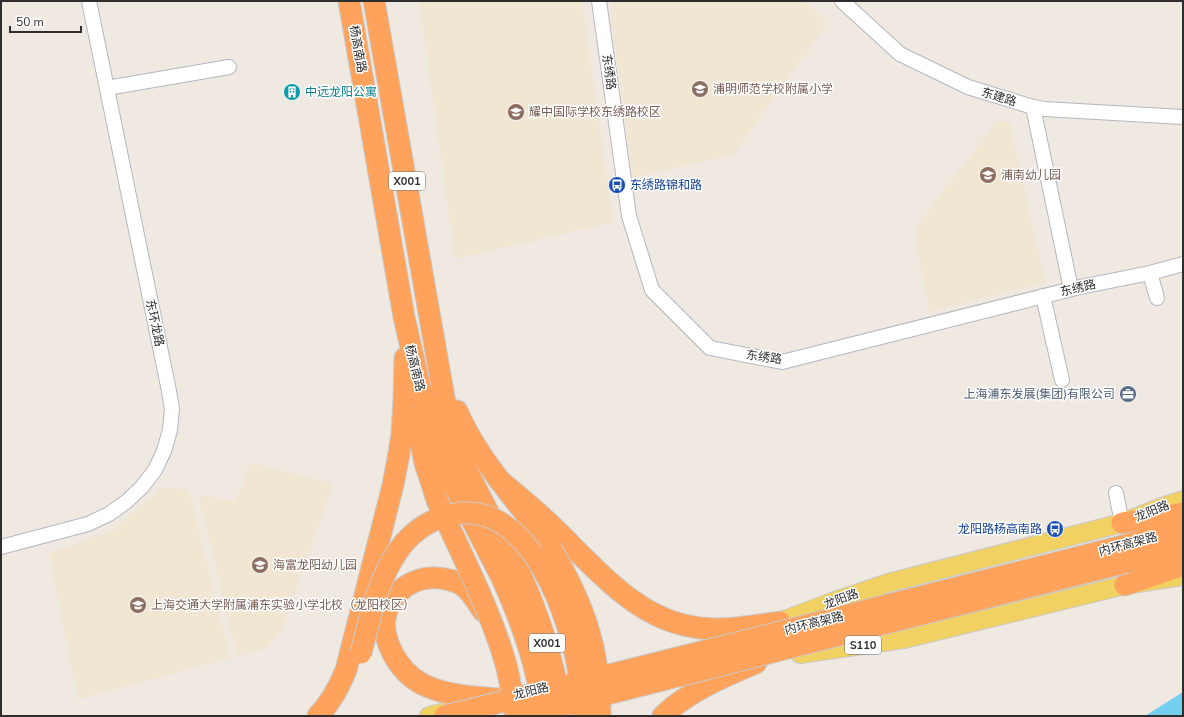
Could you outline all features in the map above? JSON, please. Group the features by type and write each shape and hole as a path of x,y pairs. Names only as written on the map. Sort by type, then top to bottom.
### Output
{"highway":[{"name":"杨高南路","path":"349,1 404,317 420,387 438,447 452,483 539,617 554,672 561,716"},
{"name":"杨高南路","path":"374,1 447,411 453,434 461,455 511,576 519,618 534,668 544,716"},
{"path":"404,317 416,425 437,500 472,577 505,662 512,690 515,716"},
{"path":"318,716 339,698 348,684 378,542 393,485 402,434 405,356 404,317"},
{"path":"439,362 455,406 476,449 551,549 575,592 589,629 597,664 600,716"},
{"path":"499,480 548,522 615,586 649,612 684,625 704,628 726,629 780,622"},
{"path":"356,651 388,568 398,551 412,535 427,524 445,515 462,512 493,518 510,528 526,545 552,587 565,618 575,653 582,698 582,716"},
{"path":"1122,524 1183,513"},
{"name":"内环高架路","path":"521,716 1125,554 1183,530"},
{"name":"内环高架路","path":"445,716 1125,554 1183,547"},
{"path":"1125,585 1183,565"},
{"path":"494,631 478,602 466,588 453,580 435,577 417,580 406,585 396,594 389,605 384,627 391,650 398,664 408,674 422,684 452,694 499,699"},
{"path":"663,716 686,698 731,673 757,662"}],"main road":[{"name":"龙阳路","path":"429,716 739,637 882,585 1122,524 1159,508 1183,500"},
{"name":"S110","path":"544,716 757,662 820,650 874,644 933,633 1125,585 1183,576"}],"street":[{"name":"东环龙路","path":"1,547 88,524 109,514 126,502 142,487 155,470 164,451 170,430 172,409 169,390 89,1"},
{"name":"东绣路","path":"599,1 629,217 652,290 710,348 782,362 1071,289 1150,273 1183,264"},
{"name":"东建路","path":"842,1 900,54 968,87 1044,109 1183,117"},
{"path":"107,88 229,67"},
{"path":"1033,107 1071,289"},
{"path":"1150,273 1157,298"},
{"path":"1043,296 1062,380"},
{"path":"1116,493 1122,524"}],"shaded area":[{"name":"耀中国际学校东绣路校区","path":"419,1 582,1 613,222 455,259"},
{"name":"浦明师范学校附属小学","path":"611,1 806,1 827,24 733,155 633,177 611,18"},
{"name":"浦南幼儿园","path":"997,121 1010,123 1045,282 929,312 915,237 916,227"},
{"name":"海富龙阳幼儿园","path":"251,463 333,484 282,630 267,647 237,656 198,495 235,501"},
{"name":"上海交通大学附属浦东实验小学北校（龙阳校区）","path":"163,487 189,490 230,658 78,699 49,553 112,531"}],"water":[{"path":"1183,692 1183,716 1145,716"}],"place":[{"name":"浦明师范学校附属小学","path":"700,89"},
{"name":"中远龙阳公寓","path":"292,92"},
{"name":"耀中国际学校东绣路校区","path":"516,112"},
{"name":"浦南幼儿园","path":"988,175"},
{"name":"东绣路锦和路","path":"617,185"},
{"name":"上海浦东发展(集团)有限公司","path":"1128,394"},
{"name":"龙阳路杨高南路","path":"1055,529"},
{"name":"海富龙阳幼儿园","path":"260,565"},
{"name":"上海交通大学附属浦东实验小学北校（龙阳校区）","path":"138,605"}]}
